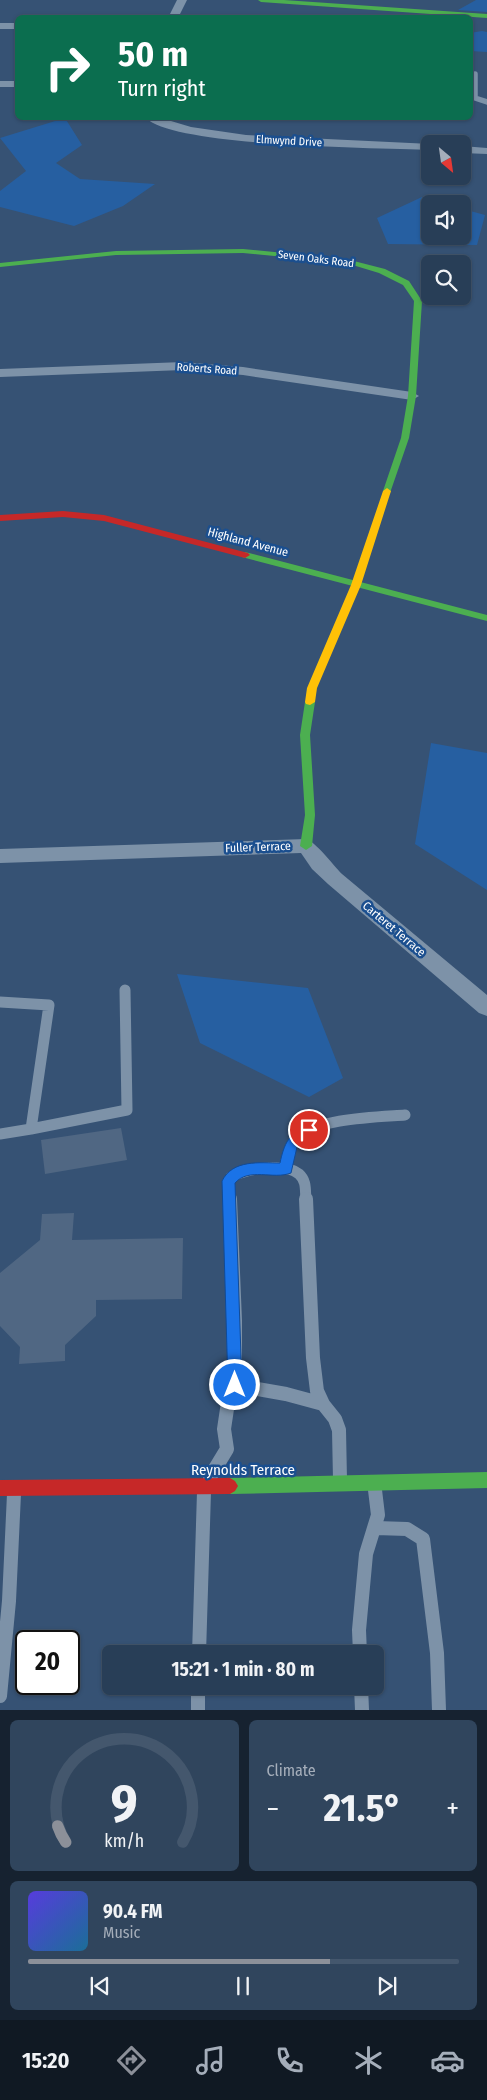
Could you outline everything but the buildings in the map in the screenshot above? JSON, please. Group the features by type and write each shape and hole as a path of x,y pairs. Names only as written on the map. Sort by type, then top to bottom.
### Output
{"street":[{"path":"174,15 182,0"},
{"path":"261,0 473,15"},
{"path":"473,15 487,16"},
{"path":"0,26 15,26"},
{"path":"0,84 15,84"},
{"name":"Elmwynd Drive","path":"157,120 178,128 214,135 421,146"},
{"path":"471,150 487,151"},
{"name":"Seven Oaks Road","path":"0,265 116,253 243,251 346,261 382,271 406,284 418,301 412,396 404,438 356,585"},
{"name":"Roberts Road","path":"0,373 183,366 243,371 412,396"},
{"name":"Highland Avenue","path":"0,518 63,514 104,518 487,618"},
{"name":"Fuller Terrace","path":"0,856 306,846 310,815 305,735 312,688 356,585"},
{"name":"Carteret Terrace","path":"306,846 319,864 335,879 487,1007"},
{"name":"Reynolds Terrace","path":"7,1488 341,1485 487,1480"}],"lane":[{"path":"475,74 475,98 487,102"},
{"path":"0,1134 127,1110 125,990"},
{"path":"0,1002 49,1005 31,1129"},
{"path":"286,1169 291,1145 298,1136 309,1130 346,1121 405,1114"},
{"path":"199,1645 204,1486 227,1449 224,1429 227,1409 235,1385 229,1181 235,1174 247,1169 286,1169 298,1173 305,1182 313,1358 318,1391 323,1404 335,1419 339,1430 341,1485"},
{"path":"235,1385 286,1394 323,1404"},
{"path":"360,1645 359,1630 366,1554 376,1528 378,1515 374,1484"},
{"path":"0,1696 9,1601 7,1488"},
{"path":"376,1528 407,1527 416,1531 423,1539 437,1653 439,1710"},
{"path":"198,1695 198,1710"},
{"path":"361,1695 362,1710"}],"shaded area":[{"path":"476,0 487,0 487,12 458,10"},
{"path":"473,32 487,32 487,52 473,51"},
{"path":"58,120 66,120 82,145 56,163 80,179 155,184 123,206 74,226 0,207 0,191 26,171 0,138"},
{"path":"421,197 421,244 388,244 377,218"},
{"path":"471,211 485,215 477,245 471,245"},
{"path":"431,743 487,753 487,890 415,844"},
{"path":"177,974 308,988 343,1078 309,1097 200,1043"}],"traffic: fast":[{"path":"261,0 473,15"},
{"path":"473,15 487,16"},
{"path":"0,265 116,253 243,251 346,261 382,271 406,283 418,301 412,396 405,438 387,491"},
{"path":"245,555 487,618"},
{"path":"306,846 310,815 305,735 310,702"},
{"path":"230,1486 487,1480"}],"traffic: slow":[{"path":"310,702 312,688 356,585 387,491"}],"traffic: jam":[{"path":"0,518 63,514 104,518 245,555"},
{"path":"0,1488 230,1486"}],"route":[{"path":"235,1385 235,1321 230,1177 247,1169 286,1169 291,1145 298,1136 309,1130"}]}
